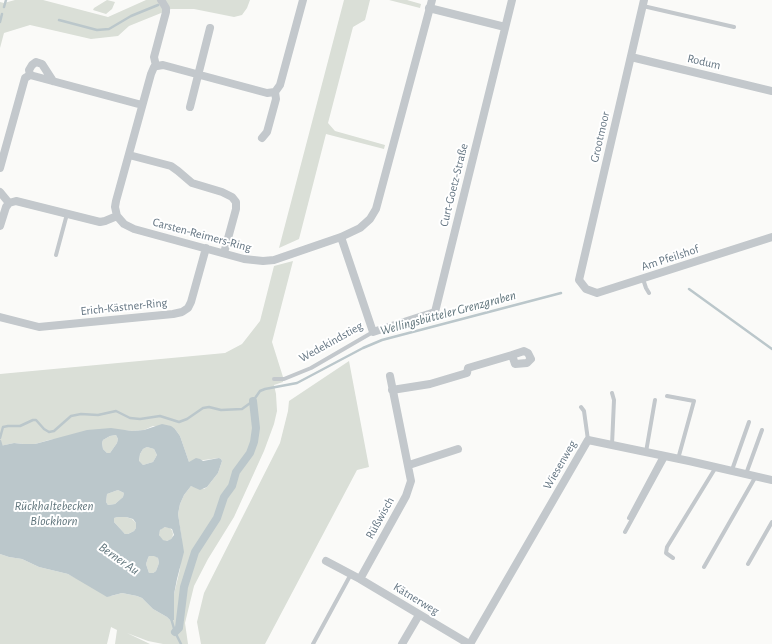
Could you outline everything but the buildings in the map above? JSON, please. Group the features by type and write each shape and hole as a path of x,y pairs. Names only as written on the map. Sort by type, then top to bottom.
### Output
{"street":[{"path":"0,226 5,208 9,203 18,201 100,222 117,216 115,207 116,200 151,74 156,66 154,57 166,12 166,8 161,0"},
{"path":"156,66 163,65 267,94 275,92 280,86 303,0"},
{"name":"Curt-Goetz-Straße","path":"373,332 435,312 512,0"},
{"name":"Grootmoor","path":"579,280 644,3"},
{"path":"430,4 505,27"},
{"name":"Carsten-Reimers-Ring","path":"117,216 120,221 129,227 252,261 268,261 353,232 366,223 376,208 430,4"},
{"path":"190,107 210,28"},
{"name":"Rodum","path":"631,57 772,90"},
{"path":"30,75 29,70 32,65 36,62 40,62 53,81"},
{"path":"0,168 25,78 30,75 142,105"},
{"path":"262,138 267,132 276,99 275,92"},
{"path":"129,155 171,166 178,170 192,183 222,192 232,197 236,202 236,209 224,254"},
{"path":"0,192 9,203"},
{"name":"Wedekindstieg","path":"341,237 373,332"},
{"name":"Am Pfeilshof","path":"579,280 586,289 597,293 772,237"},
{"name":"Erich-Kästner-Ring","path":"0,316 34,326 43,327 182,312 188,308 191,302 206,248"},
{"path":"392,390 430,384 467,372 468,368 512,354"},
{"name":"Rüßwisch","path":"360,579 406,496 411,481 390,376"},
{"name":"Wiesenweg","path":"469,644 588,440 678,458 772,480"},
{"path":"409,465 458,449"},
{"name":"Kätnerweg","path":"326,561 360,579 469,644"},
{"path":"402,644 419,615"}],"lane":[{"path":"644,3 734,27"},
{"path":"56,255 67,214"},
{"path":"643,279 649,293"},
{"name":"Wedekindstieg","path":"274,379 284,379 311,368 373,332"},
{"path":"612,393 614,400 612,445"},
{"path":"667,396 694,401 678,458"},
{"path":"646,452 655,400"},
{"path":"581,407 584,411 588,440"},
{"path":"732,470 749,422"},
{"path":"746,474 762,430"},
{"path":"629,518 664,456"},
{"path":"625,532 664,456"},
{"path":"673,558 666,553 667,547 716,467"},
{"path":"704,567 756,476"},
{"path":"748,564 772,522"},
{"path":"312,644 351,574"}],"shaded area":[{"path":"15,0 43,0 108,17 146,0 250,0 242,15 234,17 194,9 171,9 129,26 118,36 91,39 30,25 4,33 0,48 0,2 4,3"},
{"path":"107,0 115,2 112,9 106,14 93,10 94,8"},
{"path":"344,0 370,0 365,20 353,27 328,123 335,131 385,145 384,149 326,134 299,239 279,248"},
{"path":"389,0 407,0 421,4 420,8"},
{"path":"293,261 272,342 283,377 283,382 274,385 277,411 274,424 264,451 234,517 208,559 194,586 185,623 188,644 163,644 148,641 127,633 150,644 115,644 117,630 111,627 107,644 0,644 0,554 22,559 39,567 68,574 111,596 122,593 137,596 142,598 153,609 171,621 174,620 174,594 180,569 182,541 178,514 180,504 184,495 191,486 204,489 207,487 218,473 222,461 219,458 189,462 180,436 175,429 153,426 144,430 123,430 49,440 35,444 14,443 0,446 0,374 225,353 242,344 260,321 274,266"},
{"path":"349,361 369,467 357,470 265,644 201,644 197,622 204,593 280,443 289,401"},
{"path":"116,435 118,439 117,443 110,453 107,453 103,449 103,440 110,436"},
{"path":"147,447 154,449 157,455 153,462 143,465 139,462 140,454 143,449"},
{"path":"118,490 124,493 123,497 115,504 108,505 106,502 107,494"},
{"path":"118,517 132,519 136,523 136,528 134,531 125,534 114,522 114,518"},
{"path":"166,527 171,529 173,534 171,539 166,541 161,539 159,534 161,529"},
{"path":"154,555 158,558 159,563 156,571 149,573 146,564 149,556"}],"water":[{"name":"Rückhaltebecken Blockhorn","path":"162,424 171,426 180,436 189,462 196,458 203,461 219,458 222,461 218,473 207,487 200,490 191,486 184,495 180,504 178,514 184,552 174,594 174,620 171,621 153,609 142,598 137,596 122,593 107,597 68,574 39,567 22,559 0,554 0,446 14,443 35,444 87,430 111,428 132,431 144,430","holes":["116,435 118,439 110,453 107,453 103,449 102,443 103,440 110,436","147,447 154,449 157,455 153,462 143,465 139,461 140,454 143,449","118,490 124,493 123,497 115,504 108,505 106,502 107,494","126,517 133,519 136,523 136,528 134,531 125,534 114,522 114,518","165,527 172,529 174,535 167,541 163,540 159,535 160,530","149,556 158,558 159,563 156,571 153,573 149,573 146,564"]}],"waterway":[{"path":"4,7 6,0"},
{"path":"59,20 97,30 109,29 131,16 158,5"},
{"path":"0,22 2,14"},
{"path":"689,289 772,349"},
{"name":"Wellingsbütteler Grenzgraben","path":"0,438 3,427 20,426 36,420 49,432 54,431 71,416 81,414 98,415 116,411 130,418 140,419 160,416 179,422 187,419 203,408 209,407 221,410 242,409 253,401 260,391 297,383 363,348 382,340 561,293"},
{"path":"175,632 179,628 184,587 195,552 217,518 224,497 232,486 236,472 250,453 254,442 256,428 253,401"},
{"name":"Wellingsbütteler Grenzgraben","path":"0,441 2,448"},
{"name":"Berner Au","path":"171,618 175,632 181,644"}]}
